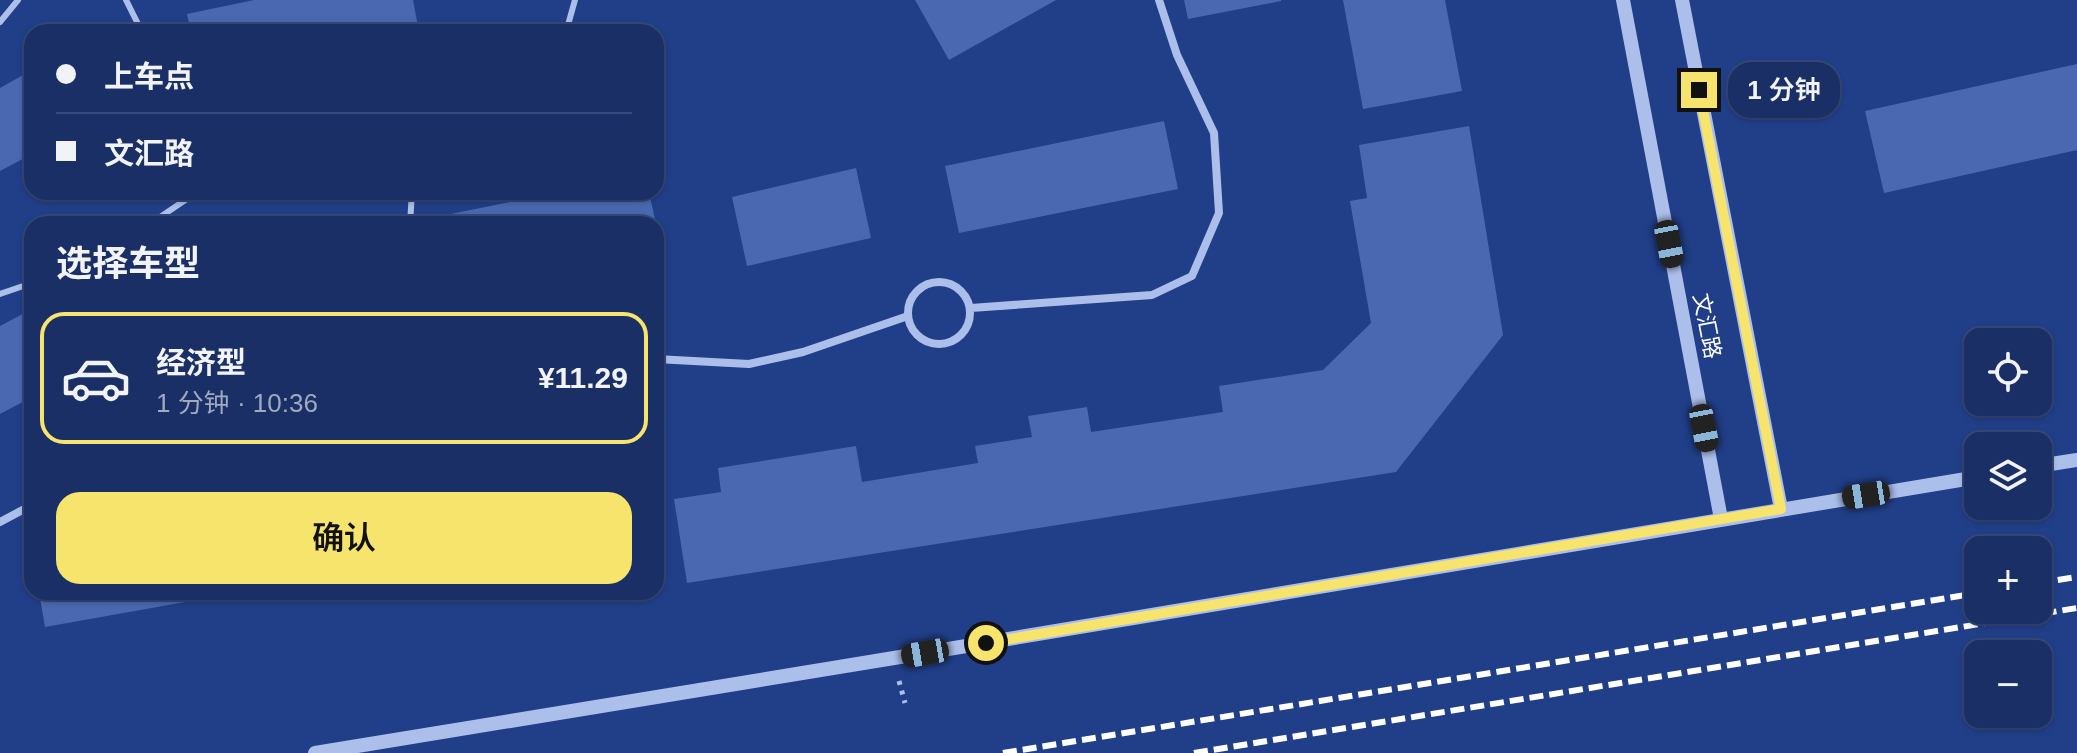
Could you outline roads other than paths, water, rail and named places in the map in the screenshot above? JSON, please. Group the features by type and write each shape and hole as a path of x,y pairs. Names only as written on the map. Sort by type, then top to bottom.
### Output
{"street":[{"path":"971,308 1152,295 1192,276 1219,213 1214,133 1177,55 1159,0"},
{"name":"文汇路","path":"1623,0 1721,519"},
{"name":"文汇路","path":"1682,0 1781,509"},
{"path":"930,283 951,284 967,298 971,308 967,328 961,336 943,345 933,344 916,334 910,326 909,306 913,296 930,283"},
{"path":"664,359 749,364 803,352 908,316"},
{"path":"2052,464 2077,460"},
{"path":"315,753 1964,479"},
{"path":"0,522 24,509"}],"lane":[{"path":"0,22 18,0"},
{"path":"126,0 138,24"},
{"path":"568,24 575,0"},
{"path":"162,216 185,200"},
{"path":"0,294 24,286"}],"railway":[{"path":"2052,581 2077,577"},
{"path":"1003,753 1964,595"},
{"path":"1194,753 2077,608"}]}
